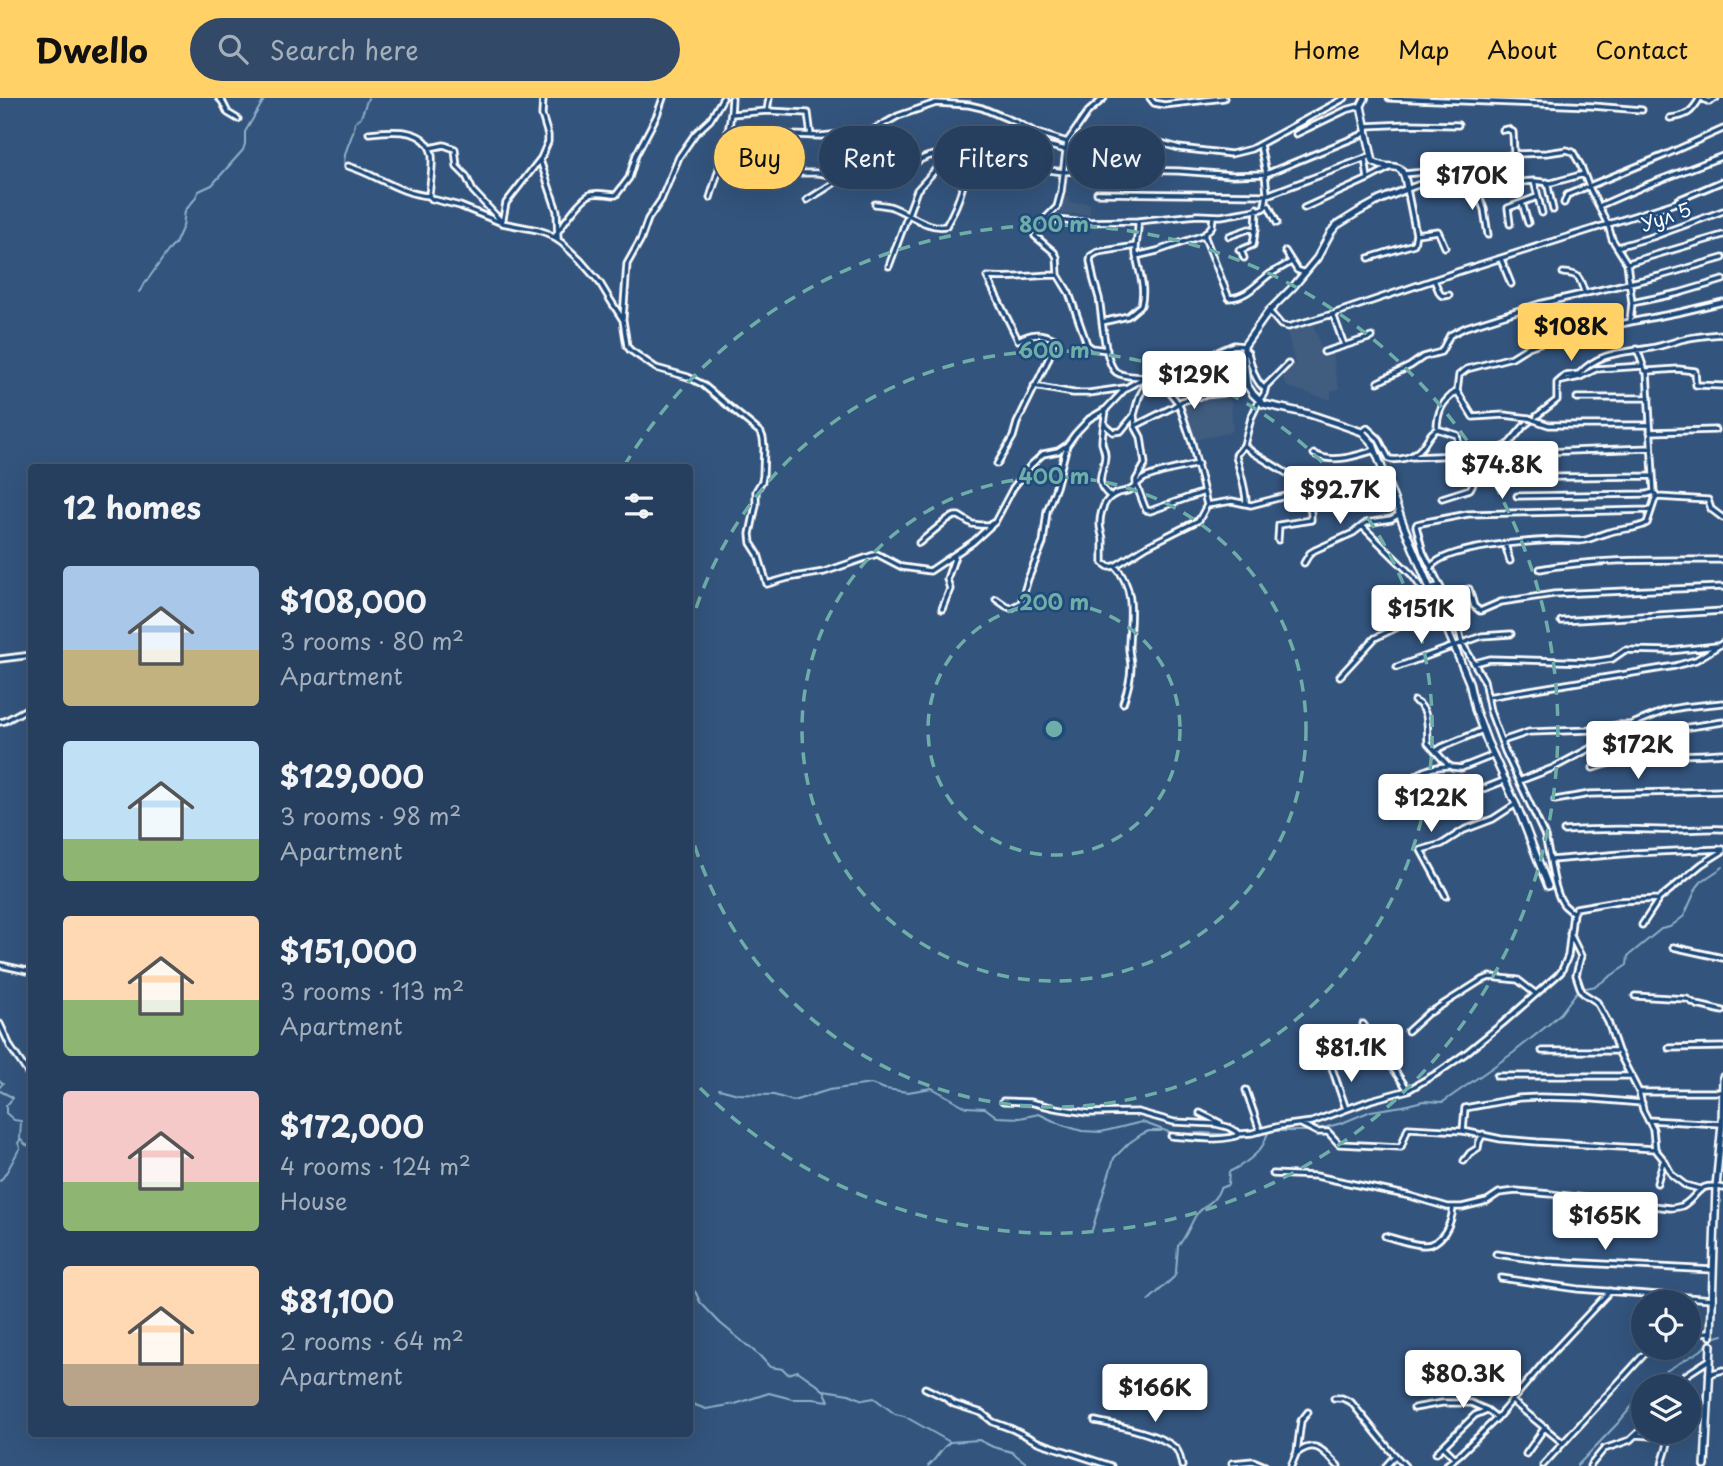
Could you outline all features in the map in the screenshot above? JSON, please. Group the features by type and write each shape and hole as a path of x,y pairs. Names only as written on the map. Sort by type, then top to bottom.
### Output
{"street":[{"path":"219,98 228,113 238,119"},
{"path":"502,223 506,203 541,158 548,142 542,116 543,98"},
{"path":"556,239 564,222 588,195 616,195 623,187 663,98"},
{"path":"723,98 710,120 695,134 679,157 661,200 648,219 628,264 623,320 627,346 630,349 656,368 702,384 761,433 763,476 756,491 750,534 767,584 824,572 877,554 902,567 930,571 973,542 995,522 1013,488 1031,464 1043,454 1067,446"},
{"path":"729,126 732,98"},
{"path":"767,111 769,98"},
{"path":"1078,126 1088,112 1104,98"},
{"path":"1150,98 1154,103 1164,106 1224,98"},
{"path":"1053,147 1083,151 1115,141 1138,145 1157,142 1179,148 1225,154 1239,153 1260,145 1345,98"},
{"path":"1365,98 1361,106 1374,162 1402,170 1405,174 1416,234 1414,244 1369,258"},
{"path":"1389,98 1642,110"},
{"path":"1569,98 1569,106"},
{"path":"1670,118 1693,111 1701,98 1709,102 1716,98"},
{"path":"881,126 898,116 936,103 969,105 1067,142 1057,207 1046,218 1035,236 1057,257 1058,275 1069,293 1087,344 1092,348 1107,350"},
{"path":"1296,134 1346,110 1361,106"},
{"path":"732,114 767,111 808,113 811,136"},
{"path":"1053,171 1265,174 1361,135 1367,128 1408,124 1458,125"},
{"path":"1564,203 1567,195 1723,129"},
{"path":"1503,130 1513,132 1514,154"},
{"path":"369,133 398,131 423,139 430,148 432,157 429,195"},
{"path":"805,136 819,135"},
{"path":"430,148 444,145 455,149 457,167 466,176 473,191 502,223"},
{"path":"1046,218 1076,222 1138,221 1213,216 1262,209 1267,195 1260,145"},
{"path":"1405,174 1445,170 1514,154 1567,150 1573,152 1612,239 1627,263 1632,303 1630,322"},
{"path":"1097,192 1267,195 1373,155"},
{"path":"1599,206 1723,156"},
{"path":"1365,158 1368,179"},
{"path":"540,160 557,211 559,230"},
{"path":"348,166 366,171 415,195 429,195 432,199 460,206 502,223 538,230 556,239 580,260 600,283 623,320"},
{"path":"1304,208 1392,167"},
{"path":"1445,170 1468,183 1478,194 1484,209 1488,235"},
{"path":"889,265 917,190 934,171"},
{"path":"1548,886 1483,730 1469,681 1427,590 1370,440 1362,432 1259,401 1247,384 1244,348 1269,311 1317,258 1326,239 1337,225 1380,200 1436,178 1481,185 1534,181 1551,183 1585,174"},
{"path":"1534,181 1542,213"},
{"path":"1269,311 1281,325 1288,327 1678,202 1723,181"},
{"path":"1547,182 1553,210"},
{"path":"710,198 714,185"},
{"path":"807,200 824,189"},
{"path":"875,204 893,207 935,227 946,226 963,189"},
{"path":"1510,224 1508,208 1537,197"},
{"path":"1522,203 1528,223"},
{"path":"1265,204 1269,206 1277,223"},
{"path":"1244,258 1240,250 1253,245 1257,208"},
{"name":"Уул 5","path":"1617,247 1723,211"},
{"path":"1136,256 1204,235 1212,226 1213,216"},
{"path":"1102,322 1128,316 1141,305 1143,288 1136,256 1138,221"},
{"path":"1229,236 1256,229"},
{"path":"1416,234 1438,231 1445,247"},
{"path":"1204,235 1229,298 1248,293 1268,275 1291,262"},
{"path":"1627,263 1723,235"},
{"path":"1136,246 1098,252 1091,256 1091,268 1113,368 1125,375 1145,377"},
{"path":"1285,251 1297,270 1305,273"},
{"path":"1378,382 1423,357 1441,352 1450,335 1466,327 1539,304 1723,258"},
{"path":"1501,259 1511,284"},
{"path":"1563,274 1573,274 1580,278 1585,294"},
{"path":"997,464 1016,431 1017,423 1048,360 1055,339 1043,333 1018,340 987,277 1058,275"},
{"path":"1434,280 1440,294 1449,295"},
{"path":"1632,303 1723,280"},
{"path":"1650,425 1549,425 1528,418 1504,415 1474,418 1457,391 1459,375 1467,369 1512,357 1545,341 1723,302"},
{"path":"1333,314 1345,345"},
{"path":"1490,453 1508,446 1524,426 1557,400 1557,383 1565,376 1579,374 1588,365 1608,355 1723,334"},
{"path":"1325,352 1372,337"},
{"path":"996,599 1011,608 1021,603 1043,543 1047,511 1067,446 1089,418 1105,409 1126,388 1151,374 1199,360 1234,345 1244,348 1256,377 1265,389"},
{"path":"1431,568 1434,562 1474,548 1556,540 1579,541 1647,523 1655,494 1647,371 1637,349"},
{"path":"1246,504 1247,496 1236,455 1244,445 1251,418 1265,389 1288,363"},
{"path":"1559,381 1580,377 1596,369 1643,366"},
{"path":"1160,371 1168,390 1179,404 1198,464 1207,505 1199,520 1147,546 1115,566 1109,567 1104,563 1100,519 1107,499 1117,492 1130,491 1146,478 1198,464"},
{"path":"1647,371 1695,371 1696,385 1723,386"},
{"path":"1151,374 1139,397 1134,415 1145,464 1136,484 1146,510 1150,511 1204,492"},
{"path":"1135,426 1182,401 1224,393 1247,384"},
{"path":"1034,386 1081,393 1126,388"},
{"path":"1437,429 1443,403 1457,391"},
{"path":"1577,398 1649,398"},
{"path":"1105,409 1102,445 1105,454 1100,485 1110,496"},
{"path":"1105,425 1113,432 1121,431 1134,415"},
{"path":"1362,432 1367,428 1378,438 1392,460 1490,453 1650,448"},
{"path":"1410,457 1421,448 1431,432 1437,429 1457,435 1460,455"},
{"path":"1650,432 1715,430"},
{"path":"1244,445 1288,474"},
{"path":"1314,454 1329,460 1375,450"},
{"path":"1442,498 1470,489 1488,467 1490,453"},
{"path":"1207,505 1233,501 1246,504 1383,471"},
{"path":"1477,479 1653,476"},
{"path":"1278,540 1279,525 1311,520 1306,491"},
{"path":"1517,496 1655,494 1708,500 1711,509 1723,518"},
{"path":"1573,913 1561,899 1544,834 1505,751 1490,711 1484,680 1462,643 1455,619 1423,552 1416,526 1468,514 1651,510"},
{"path":"1304,563 1315,550 1353,533 1366,523 1391,519 1400,514"},
{"path":"919,543 955,516 972,524 988,525 995,522"},
{"path":"1362,526 1427,590"},
{"path":"1505,544 1510,561"},
{"path":"942,608 950,589 947,579 956,554"},
{"path":"1540,569 1597,562 1723,560"},
{"path":"1115,566 1124,575 1132,614 1128,647 1130,672 1122,703"},
{"path":"1340,676 1375,638 1408,622 1427,590 1435,585 1440,586"},
{"path":"1445,596 1469,589 1474,607 1480,611 1501,602 1554,594 1723,587"},
{"path":"1561,621 1723,611"},
{"path":"1396,667 1482,636 1511,634"},
{"path":"1488,697 1675,666 1696,660 1723,643"},
{"path":"1475,663 1490,659 1592,662 1612,659 1625,650 1670,651 1717,646"},
{"path":"0,659 28,656"},
{"path":"1414,701 1423,706 1428,719 1428,743 1450,766"},
{"path":"1519,781 1553,768 1630,725 1667,710 1723,703"},
{"path":"0,722 28,708"},
{"path":"1682,728 1723,722"},
{"path":"1502,741 1528,732 1592,730 1630,725"},
{"path":"1436,751 1483,730"},
{"path":"1593,768 1625,760 1723,753"},
{"path":"1399,793 1417,773 1438,766 1461,768 1494,755"},
{"path":"1459,793 1483,789 1506,780"},
{"path":"1555,800 1590,794 1723,791"},
{"path":"1446,896 1421,850 1442,844 1464,830 1493,819 1516,804"},
{"path":"1519,811 1531,806"},
{"path":"1564,831 1723,829"},
{"path":"1551,860 1723,850"},
{"path":"1642,925 1659,899 1723,850"},
{"path":"1199,1113 1240,1133 1260,1131 1312,1122 1371,1100 1408,1090 1466,1053 1560,972 1568,956 1573,913 1576,908 1635,899 1659,899"},
{"path":"1570,934 1581,956 1576,975 1581,990 1597,1002 1602,1010 1653,1129 1655,1149 1672,1175 1685,1185 1700,1189 1720,1187"},
{"path":"1673,947 1723,958"},
{"path":"0,965 28,971"},
{"path":"1408,1031 1429,1012 1490,977 1518,980 1536,994"},
{"path":"1635,996 1687,999 1697,1006 1723,1011"},
{"path":"0,1024 11,1048 28,1073"},
{"path":"1363,1024 1408,1090"},
{"path":"1669,1048 1723,1047"},
{"path":"1542,1051 1618,1051"},
{"path":"1331,1065 1346,1109"},
{"path":"1497,1076 1632,1076"},
{"path":"1705,1466 1723,1077"},
{"path":"1247,1090 1260,1131"},
{"path":"1639,1093 1722,1092"},
{"path":"1463,1131 1465,1108 1518,1098 1582,1098 1642,1103"},
{"path":"1003,1101 1030,1102 1088,1112 1138,1112 1174,1122 1228,1127"},
{"path":"1648,1120 1722,1124"},
{"path":"1300,1124 1317,1132 1328,1132 1339,1144 1401,1147 1408,1128 1463,1131 1501,1139 1655,1149"},
{"path":"1171,1136 1216,1138 1235,1137 1240,1133"},
{"path":"1464,1161 1478,1148 1483,1134"},
{"path":"1657,1184 1664,1160"},
{"path":"1273,1174 1316,1175 1453,1207 1487,1201 1499,1193 1516,1191 1670,1209 1683,1205 1700,1189"},
{"path":"1385,1236 1425,1245 1434,1242 1448,1228 1453,1207"},
{"path":"1496,1254 1547,1261 1713,1270"},
{"path":"1501,1278 1578,1289 1713,1300"},
{"path":"1448,1465 1497,1418 1551,1354 1610,1291"},
{"path":"1701,1333 1711,1334"},
{"path":"1688,1374 1710,1359"},
{"path":"1543,1465 1639,1360"},
{"path":"1709,1374 1723,1370"},
{"path":"925,1388 1038,1442 1111,1466"},
{"path":"1334,1398 1351,1402 1405,1466"},
{"path":"1512,1401 1563,1443"},
{"path":"1414,1408 1441,1403 1471,1403 1497,1418"},
{"path":"1436,1453 1475,1415 1487,1410"},
{"path":"1291,1466 1297,1453 1301,1421 1308,1412"},
{"path":"1095,1421 1133,1429 1171,1445 1179,1452 1182,1466"},
{"path":"1526,1454 1545,1427"},
{"path":"1590,1466 1604,1449 1631,1439"},
{"path":"1662,1466 1668,1444"},
{"path":"1297,1453 1312,1445 1338,1466"},
{"path":"1443,1446 1455,1458"},
{"path":"1386,1466 1395,1456"},
{"path":"1233,1463 1254,1461 1265,1466"}],"shaded area":[{"path":"1061,197 1070,197 1070,203 1090,203 1090,214 1061,214"},
{"path":"1313,323 1323,354 1332,354 1335,365 1339,389 1331,391 1331,400 1287,387 1281,374 1295,364 1287,332"},
{"path":"1230,393 1232,430 1229,433 1194,440 1182,407"}],"waterway":[{"path":"139,292 175,244 183,226 185,211 199,191 212,185 243,150 245,132 265,98"},
{"path":"345,169 346,151 355,122 361,117 368,98"},
{"path":"1316,1130 1371,1111 1423,1101 1443,1102 1548,1025 1576,993 1596,986 1627,965 1628,956 1661,929 1670,927 1684,916 1697,887 1723,867"},
{"path":"0,1081 3,1083 0,1087"},
{"path":"719,1089 738,1094 774,1095 793,1101 829,1090 871,1084 908,1092 932,1088 966,1107 985,1108 997,1117 1020,1118 1039,1114 1082,1131 1101,1132 1142,1122 1174,1134 1234,1135"},
{"path":"0,1091 13,1098 6,1106 6,1113 14,1120 21,1121 20,1139 28,1145"},
{"path":"1092,1230 1114,1158 1142,1134 1161,1131"},
{"path":"1239,1135 1259,1135 1270,1131 1310,1131"},
{"path":"1148,1301 1174,1277 1178,1246 1196,1215 1213,1200 1220,1188 1228,1185 1229,1172 1260,1149 1268,1133"},
{"path":"0,1181 20,1148 20,1140"},
{"path":"693,1290 700,1302 720,1323 770,1367 783,1369 788,1374 798,1371 823,1390"},
{"path":"1663,1374 1700,1351 1716,1337 1723,1335"},
{"path":"693,1404 706,1409 735,1404 769,1393 792,1399 829,1401 824,1390 849,1394 863,1400 874,1398 895,1414 904,1416 950,1442 979,1440 1012,1452 1030,1466"},
{"path":"1577,1466 1631,1407"},
{"path":"928,1466 949,1443"}]}
